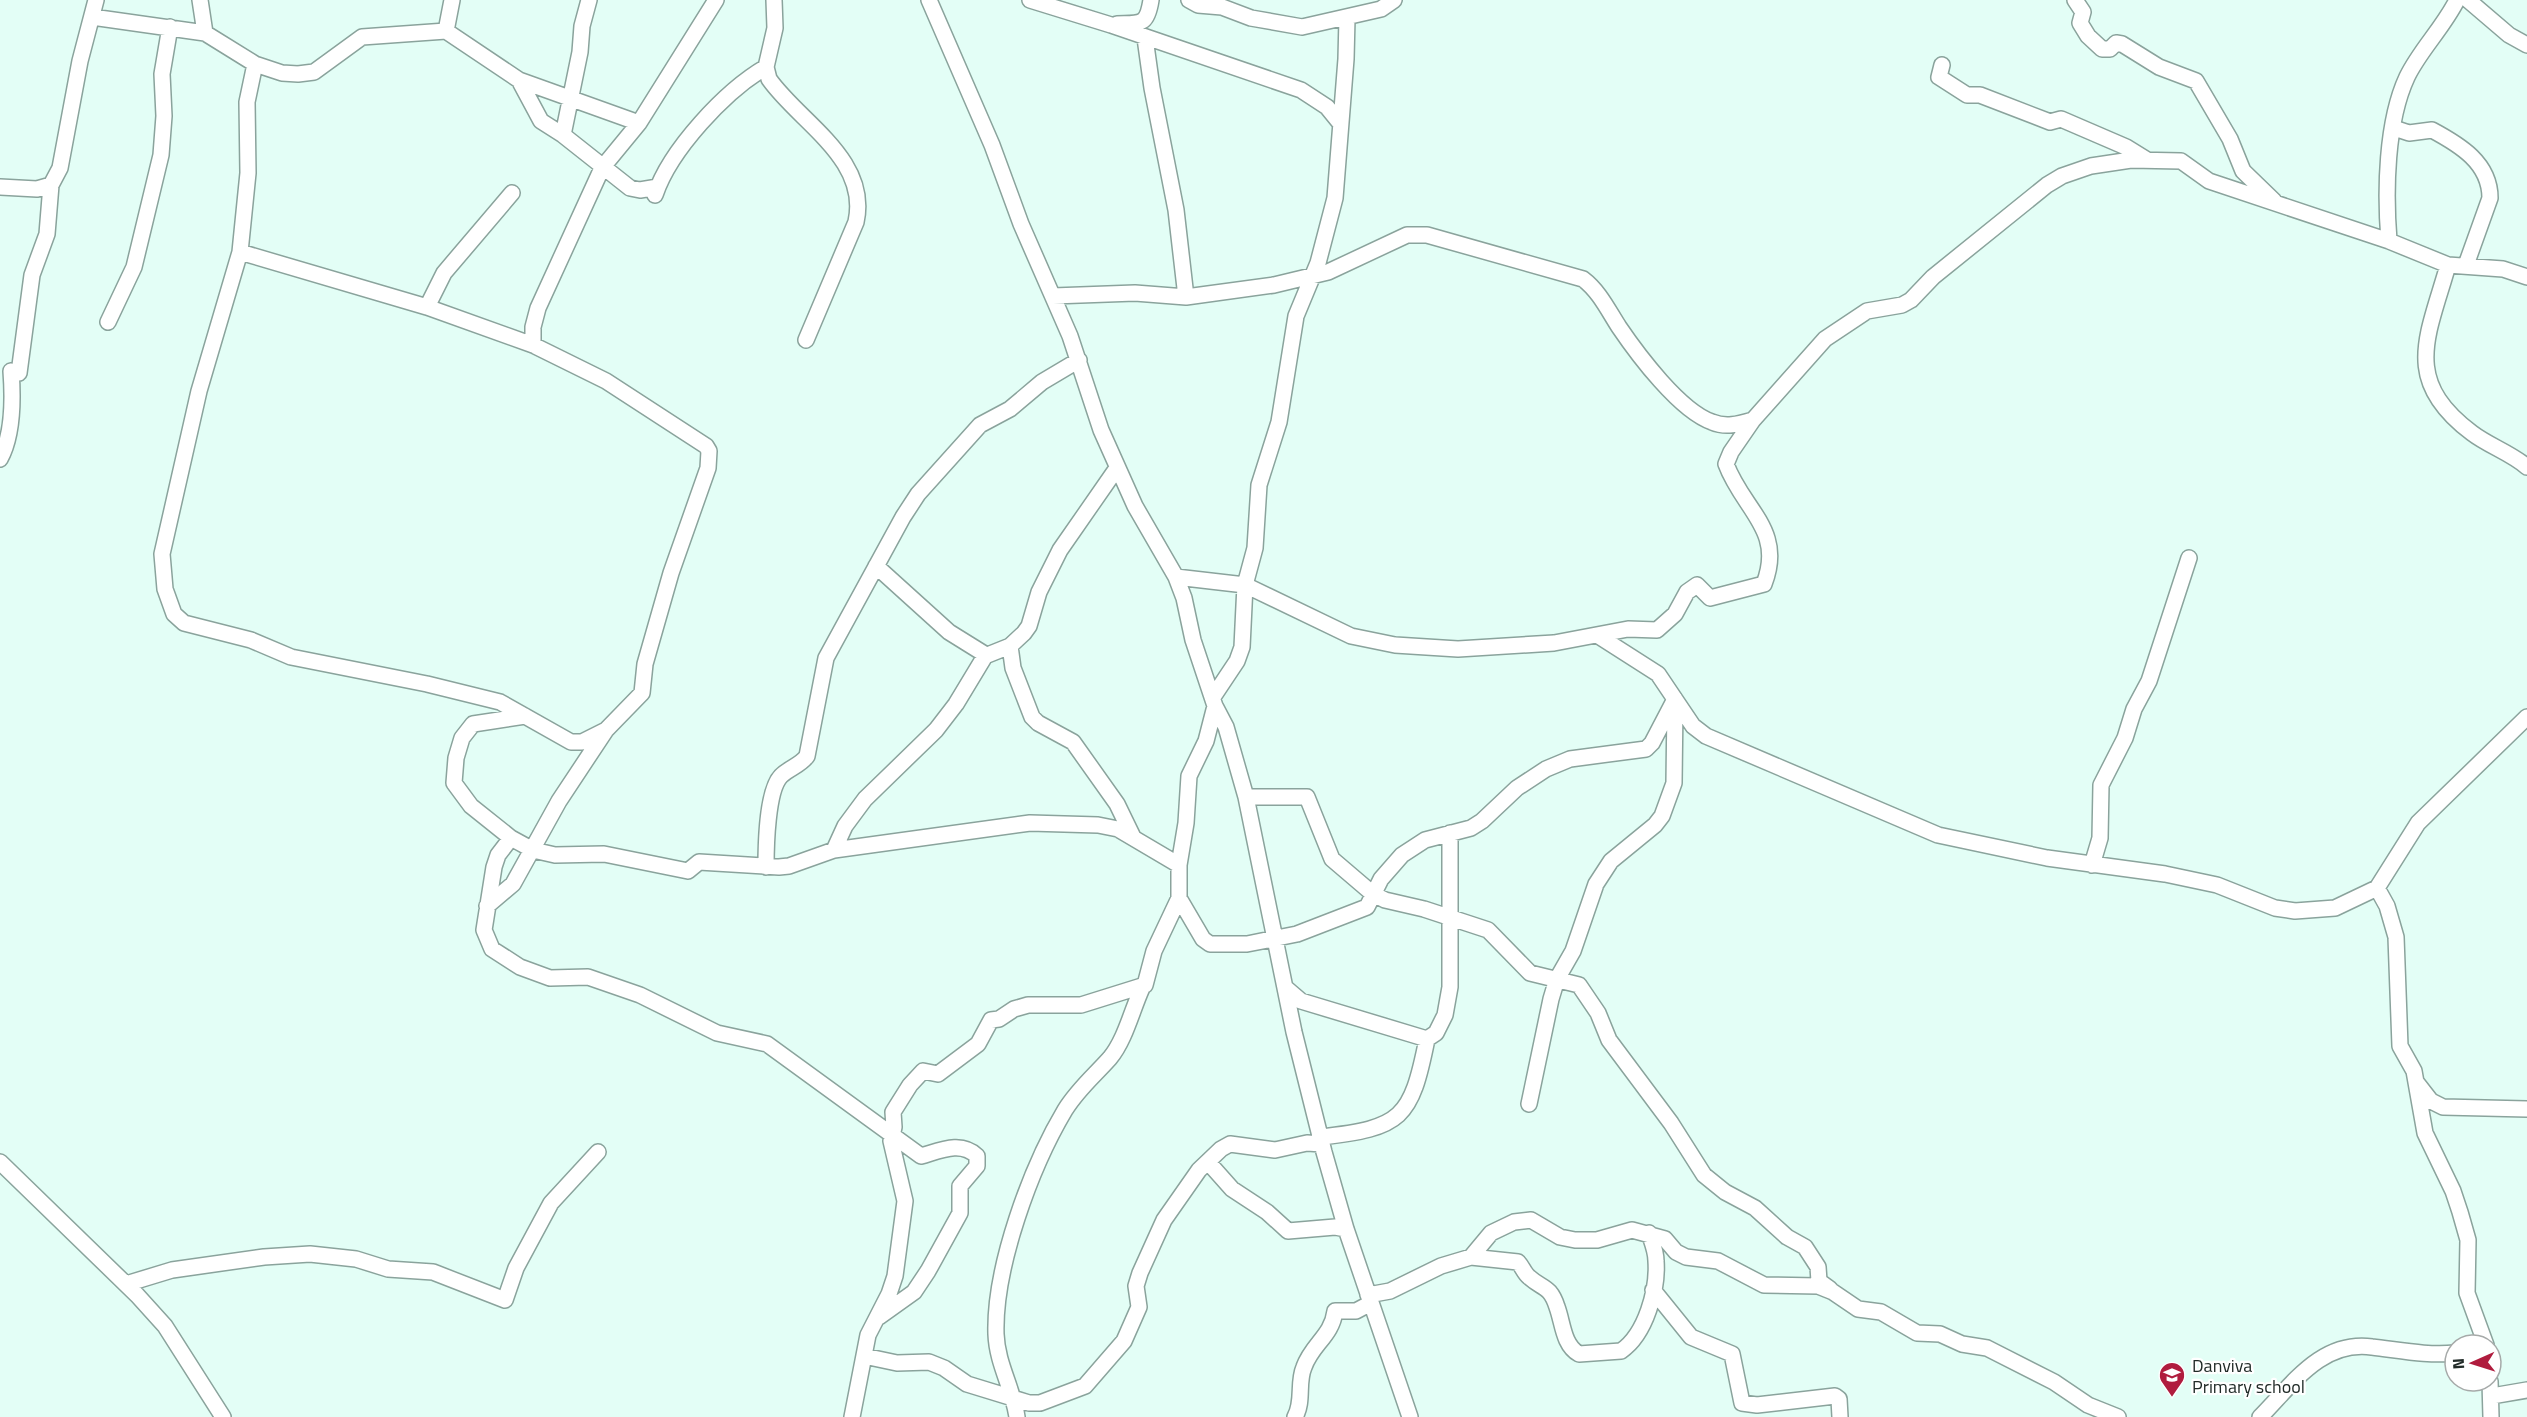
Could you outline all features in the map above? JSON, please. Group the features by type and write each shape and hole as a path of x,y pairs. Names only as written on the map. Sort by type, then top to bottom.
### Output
{"street":[{"path":"0,459 7,438 12,392 11,370 19,373 32,275 47,234 51,185 60,168 80,61 96,0"},
{"path":"200,0 205,33"},
{"path":"446,31 452,0"},
{"path":"563,135 580,52 582,26 589,0"},
{"path":"533,345 533,327 538,308 602,168 639,123 716,0"},
{"path":"774,0 775,28 766,68 774,85 827,140 854,183 858,203 856,222 806,340"},
{"path":"929,0 992,145 1022,224 1079,360 1101,430 1117,468 1135,506 1176,577 1193,640 1214,701 1226,727 1246,797 1294,1032 1321,1140 1346,1229 1410,1417"},
{"path":"1030,0 1048,3 1301,90 1327,107 1340,123"},
{"path":"1111,25 1143,21 1149,16 1151,0"},
{"path":"1189,0 1198,5 1222,7 1251,18 1302,27 1381,9 1394,0"},
{"path":"2075,0 2084,12 2080,22 2083,28 2102,49 2110,49 2119,43 2169,72 2196,81 2230,139 2243,171 2261,191 2279,205"},
{"path":"2389,241 2386,198 2394,128 2408,76 2457,0"},
{"path":"2468,0 2500,28 2527,45"},
{"path":"92,17 205,33 255,64 282,73 298,74 314,72 362,37 446,31 519,80 639,123"},
{"path":"1017,1417 1015,1400 1000,1364 996,1333 1002,1275 1022,1202 1038,1161 1079,1089 1110,1058 1119,1044 1142,988 1149,977 1154,951 1179,898 1179,865 1186,823 1188,776 1206,741 1214,701 1237,662 1242,647 1245,585 1255,548 1259,485 1279,422 1294,323 1323,246 1335,198 1347,18"},
{"path":"108,322 134,267 161,155 164,116 162,74 170,27"},
{"path":"1145,38 1152,88 1176,210 1186,297"},
{"path":"255,64 247,102 248,173 240,252 199,391 185,465 162,554 165,589 174,614 184,623 251,640 291,657 500,702 571,742 582,741 606,730"},
{"path":"1942,65 1939,77 1967,95 1980,95 2050,122 2061,119 2126,147 2147,160"},
{"path":"519,80 541,121 563,135 602,168 634,189 656,192 693,131 751,76 766,68"},
{"path":"2394,128 2409,133 2432,130 2476,159 2485,175 2490,187 2490,198 2466,265"},
{"path":"1176,577 1245,585 1336,630 1395,645 1458,649 1524,646 1628,629 1647,632 1657,630 1675,614 1687,592 1697,585 1710,598 1764,584 1771,563 1769,539 1726,464 1731,452 1753,420 1830,336 1872,309 1902,305 1911,300 1933,277 2056,178 2091,166 2147,160 2181,161 2209,181 2389,241 2448,265 2503,269 2527,277"},
{"path":"0,187 37,189 51,185"},
{"path":"427,307 444,273 512,193"},
{"path":"1053,296 1135,293 1186,297 1311,277 1328,272 1407,235 1418,234 1583,279 1594,288 1635,351 1690,411 1723,425 1732,426 1753,420"},
{"path":"240,252 427,307 533,345 588,371 634,398 706,446 709,452 708,468 670,573 645,664 642,693 606,730 559,801 513,884 487,906"},
{"path":"2448,265 2426,345 2424,363 2427,375 2435,394 2463,426 2527,467"},
{"path":"766,867 766,838 775,786 781,776 807,756 825,658 918,494 980,425 1010,409 1047,378 1079,360"},
{"path":"834,850 845,826 865,799 936,729 956,704 986,655 1010,646 1029,626 1039,592 1060,549 1117,468"},
{"path":"2092,865 2100,838 2100,785 2125,738 2134,709 2149,681 2189,558"},
{"path":"876,566 949,632 986,655"},
{"path":"1597,635 1658,674 1694,726 1723,745 1897,820 1959,840 2092,865 2165,874 2217,885 2284,910 2335,908 2377,888 2418,823 2527,717"},
{"path":"1010,646 1013,668 1032,717 1038,723 1073,742 1117,804 1133,837"},
{"path":"1179,898 1203,939 1210,944 1247,944 1276,939 1297,934 1343,914 1362,910 1370,904 1373,894 1390,867 1402,855 1425,840 1471,828 1482,821 1517,788 1554,765 1570,759 1646,749 1652,743 1675,699"},
{"path":"1529,1104 1557,979 1573,951 1599,877 1611,861 1662,816 1674,783 1675,699"},
{"path":"525,716 473,724 462,738 453,774 457,790 471,806 512,838 533,850 564,856 604,855 688,871 699,862 766,867 789,866 834,850 1030,823 1098,825 1118,830 1179,865"},
{"path":"1246,797 1307,797 1332,859 1373,894 1384,900 1405,903 1488,930 1530,973 1579,985 1609,1040 1671,1124 1704,1175 1725,1192 1755,1208 1786,1237 1805,1247 1818,1267 1819,1281 1833,1292 1856,1308 1881,1312 1917,1333 1940,1334 1962,1344 1986,1348 2054,1382 2088,1406 2118,1417"},
{"path":"864,1356 897,1363 929,1362 944,1368 967,1384 1015,1400 1040,1403 1078,1390 1105,1365 1136,1319 1139,1307 1136,1286 1164,1220 1199,1170 1221,1149 1230,1144 1275,1150 1352,1134 1393,1121 1401,1114 1417,1086 1427,1039 1436,1033 1448,1004 1450,987 1450,833"},
{"path":"512,838 498,855 484,930 487,943 514,964 550,978 588,977 640,995 717,1033 766,1044 921,1156 956,1147 972,1152 978,1163 960,1186 960,1213 928,1271 914,1292 874,1321"},
{"path":"2377,888 2387,906 2396,938 2400,1046 2414,1071 2425,1133 2453,1191 2466,1234 2467,1293 2482,1333"},
{"path":"852,1417 864,1356 874,1321 889,1294 895,1276 905,1202 891,1141 893,1112 910,1085 923,1071 938,1074 978,1044 991,1020 999,1019 1014,1009 1028,1005 1081,1005 1142,988"},
{"path":"1287,989 1301,1001 1427,1039"},
{"path":"2417,1083 2431,1101 2442,1107 2527,1109"},
{"path":"126,1284 172,1270 264,1257 310,1254 356,1259 388,1269 433,1272 505,1300 516,1268 550,1203 598,1152"},
{"path":"0,1162 126,1284 175,1340 198,1382 223,1417"},
{"path":"1208,1162 1232,1189 1267,1212 1288,1231 1335,1227 1346,1229"},
{"path":"1471,1257 1491,1233 1524,1219 1531,1220 1560,1237 1575,1240 1597,1239 1632,1230 1649,1233 1665,1239 1680,1254 1718,1261 1764,1285 1818,1286 1833,1292"},
{"path":"1296,1417 1304,1367 1316,1345 1333,1326 1335,1311 1356,1311 1369,1299 1441,1266 1471,1257 1519,1263 1528,1277 1544,1285 1552,1297 1570,1347 1579,1353 1621,1351 1636,1335 1653,1290 1656,1260 1649,1233"},
{"path":"1653,1290 1691,1336 1732,1354 1742,1403 1757,1405 1834,1396 1839,1399 1839,1417"},
{"path":"2260,1417 2302,1373 2334,1351 2368,1346 2443,1353"},
{"path":"2503,1389 2527,1390"},
{"path":"2491,1393 2491,1417"}],"place":[{"name":"Danviva Primary school","path":"2172,1398"}]}
